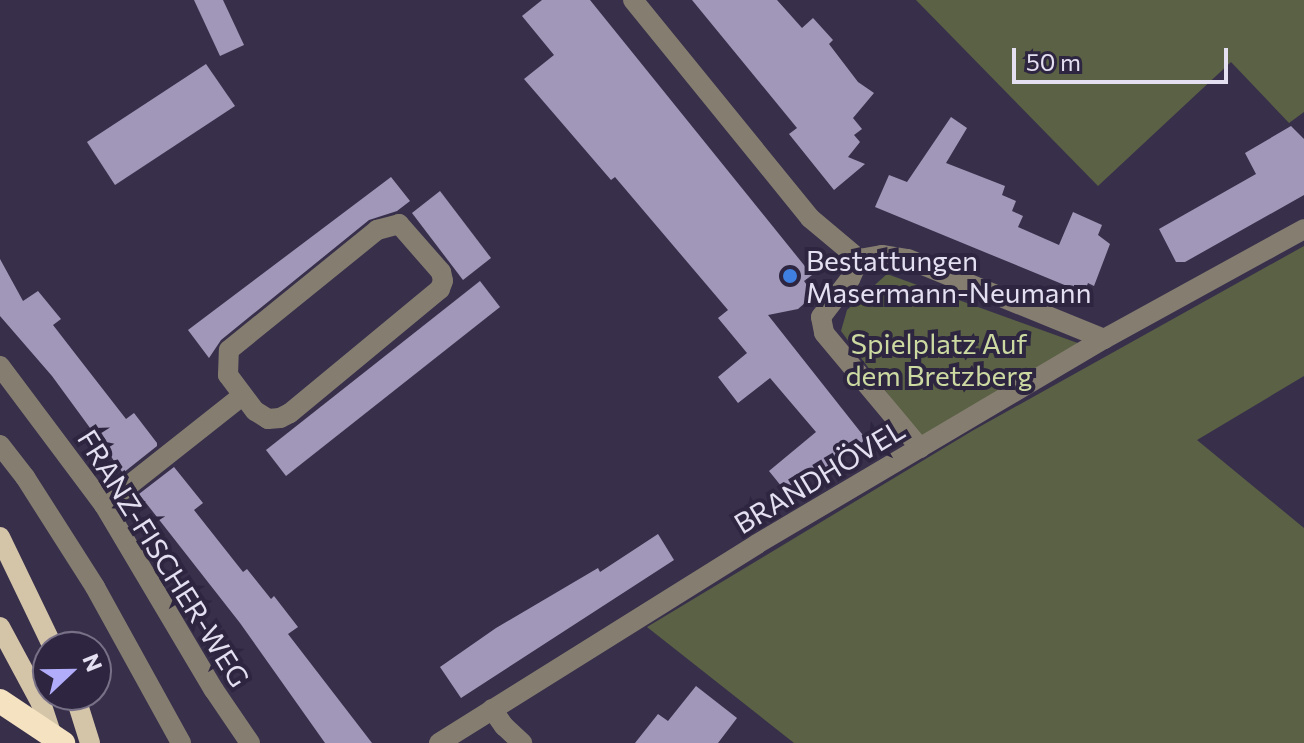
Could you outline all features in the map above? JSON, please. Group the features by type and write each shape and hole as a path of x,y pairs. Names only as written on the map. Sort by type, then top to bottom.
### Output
{"highway":[{"path":"0,701 63,743"}],"main road":[{"path":"0,537 45,631"},
{"path":"0,627 41,703 54,743"},
{"path":"80,711 90,743"}],"street":[{"path":"633,0 810,218 859,259 882,255 908,259 1104,339"},
{"path":"399,224 408,230 441,272 443,281 432,298 280,418 268,419 242,396 228,375 226,362 237,341 377,230 399,224"},
{"name":"BRANDHÖVEL","path":"439,743 617,629 920,448 1104,339 1304,229"},
{"path":"859,259 850,279 821,317 824,333 920,448"},
{"name":"FRANZ-FISCHER-WEG","path":"0,366 104,505 214,690 250,743"},
{"path":"104,505 242,396"},
{"path":"0,445 25,477 95,587 181,743"},
{"path":"492,709 522,743"}],"green space":[{"path":"916,0 1304,0 1304,112 1289,123 1231,62 1098,186"},
{"path":"1304,246 1304,376 1197,440 1304,528 1304,743 794,743 647,627 972,431"},
{"name":"Spielplatz Auf dem Bretzberg","path":"887,274 1086,346 923,441 841,331 847,310"}],"building":[{"path":"194,0 223,0 244,45 220,56"},
{"path":"542,0 590,0 812,275 804,281 814,295 798,309 768,315 866,439 816,479 810,472 786,492 769,471 816,432 770,378 738,403 718,377 747,353 718,318 728,310 615,177 611,180 524,79 554,55 522,16"},
{"path":"692,0 777,0 802,28 813,18 833,40 829,44 858,82 874,93 853,118 862,129 854,135 860,142 848,157 865,164 834,190 789,134 797,128"},
{"path":"206,64 235,106 115,185 87,142"},
{"path":"951,117 967,128 946,163 1005,186 1002,195 1016,201 1012,211 1023,216 1018,227 1059,245 1073,212 1102,225 1098,235 1110,244 1094,286 1088,283 1084,293 875,207 889,175 907,182"},
{"path":"1291,126 1304,139 1304,195 1185,262 1176,262 1159,229 1256,174 1245,153"},
{"path":"391,177 410,201 397,211 369,220 221,340 209,358 188,330"},
{"path":"440,191 491,258 463,280 412,213"},
{"path":"0,259 23,301 38,291 61,319 53,325 126,419 134,413 157,443 123,473 52,376 0,316"},
{"path":"480,281 500,307 286,476 266,450"},
{"path":"174,467 203,503 194,510 243,572 247,569 271,599 274,596 298,627 288,634 372,743 325,743 240,623 139,494"},
{"path":"658,534 674,560 461,698 440,667 496,628 598,568 600,572"},
{"path":"696,686 737,718 718,743 635,743 658,714 668,721"}],"place":[{"name":"Bestattungen Masermann-Neumann","path":"790,276"}]}
